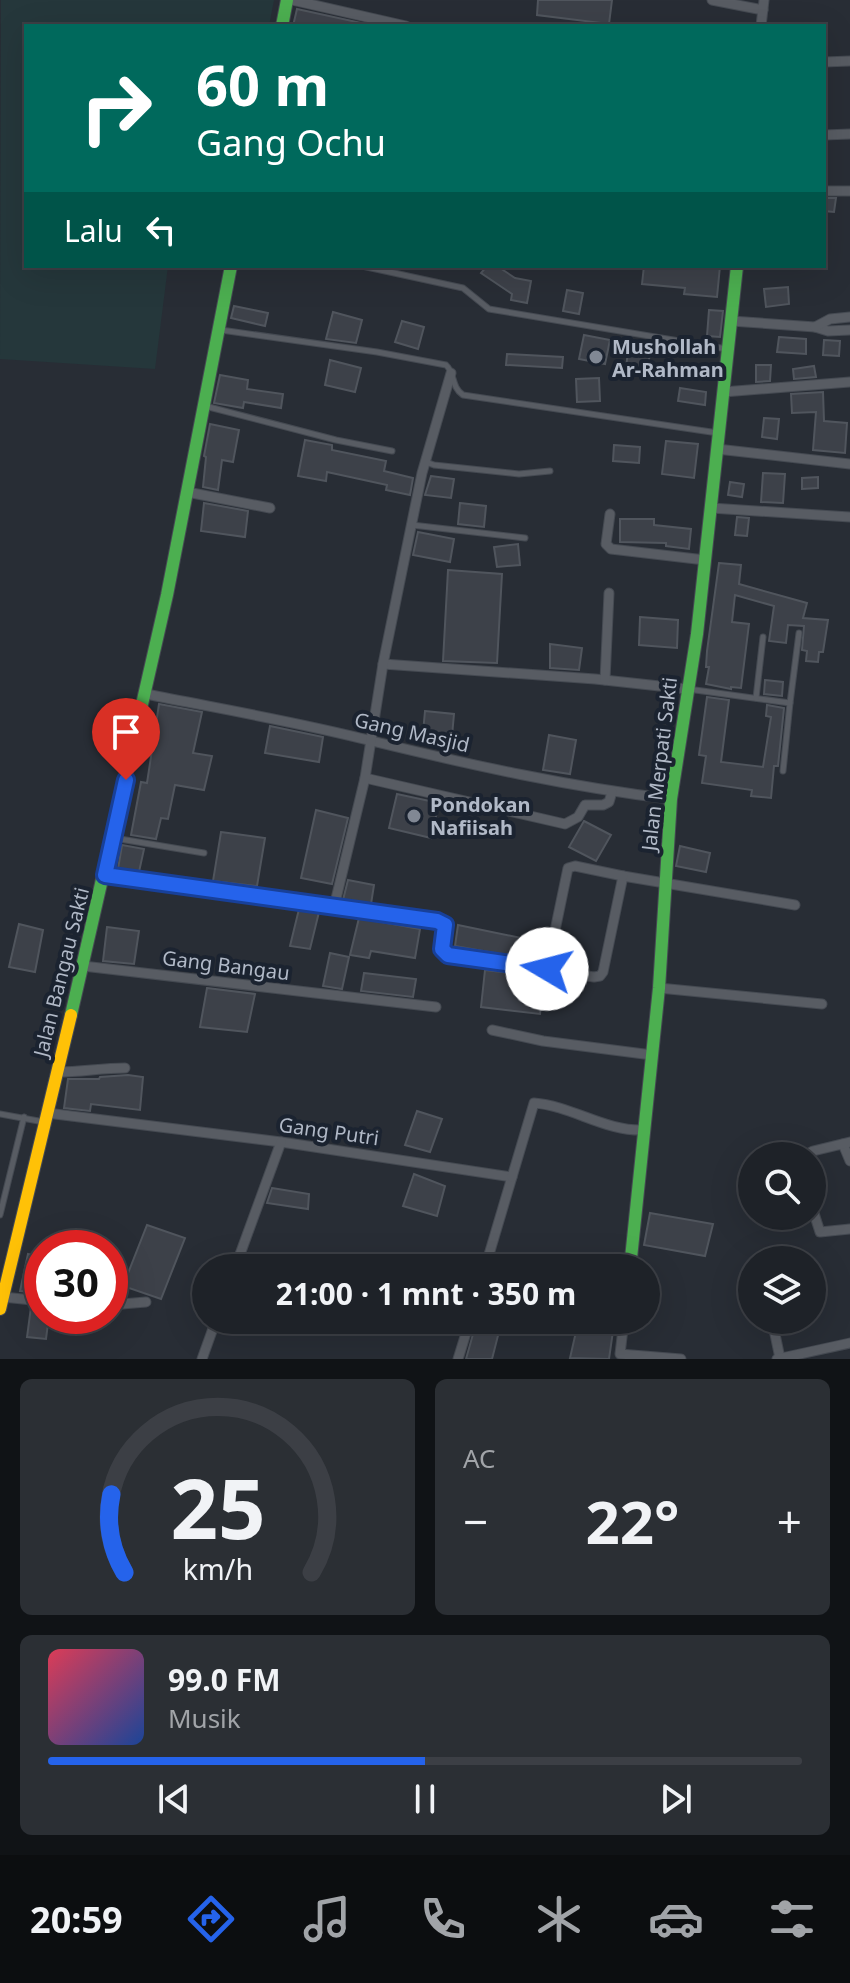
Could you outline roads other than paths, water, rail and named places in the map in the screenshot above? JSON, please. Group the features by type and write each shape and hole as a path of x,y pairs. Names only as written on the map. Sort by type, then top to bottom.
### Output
{"street":[{"path":"283,24 290,0 397,24"},
{"path":"712,0 763,5"},
{"path":"826,62 850,61"},
{"path":"826,135 850,134"},
{"path":"826,191 850,191"},
{"name":"Jalan Bangau Sakti","path":"1,1303 146,694 231,268"},
{"name":"Jalan Merpati Sakti","path":"632,1254 659,988 671,799 697,634 737,268"},
{"path":"815,327 830,319 850,317"},
{"path":"731,321 815,327 828,331 850,330"},
{"path":"334,907 365,778 383,664 412,525 451,373"},
{"path":"723,392 850,382"},
{"path":"717,449 850,464"},
{"path":"187,492 270,508"},
{"path":"711,508 850,517"},
{"path":"610,514 606,544 611,549 705,560"},
{"path":"605,680 609,593"},
{"path":"383,664 687,689"},
{"name":"Gang Masjid","path":"146,694 371,740 437,758 612,792 671,799"},
{"path":"365,778 565,824 578,817 585,805 609,802 612,792"},
{"path":"547,969 568,868 575,866 795,905"},
{"path":"105,875 437,921 445,925 442,949 448,955 600,976 623,876"},
{"name":"Gang Bangau","path":"83,966 436,1007"},
{"path":"659,988 822,1004"},
{"path":"492,1030 597,1049 652,1055"},
{"path":"58,1072 91,1073 97,1068 125,1068"},
{"path":"489,1254 534,1103 616,1129 645,1130"},
{"name":"Gang Putri","path":"43,1118 281,1142 512,1177"},
{"path":"240,1254 281,1142"},
{"path":"826,1148 847,1143 850,1161"},
{"path":"819,1230 850,1229"},
{"path":"1,1303 24,1302"},
{"path":"128,1304 146,1302"},
{"path":"202,1359 211,1334"},
{"path":"458,1359 466,1334"},
{"path":"622,1334 620,1357 681,1359"},
{"path":"775,1334 779,1359 850,1343"}],"lane":[{"path":"371,268 463,288 489,309 728,349"},
{"path":"219,330 446,365 453,383 463,395 719,434"},
{"path":"204,405 336,440 392,451"},
{"path":"426,462 519,474 550,471"},
{"path":"412,525 525,538"},
{"path":"783,771 799,633"},
{"path":"756,698 763,637"},
{"path":"687,689 790,703"},
{"path":"113,838 204,853"},
{"path":"0,1114 43,1118"},
{"path":"0,1215 24,1117"}],"place":[{"name":"Mushollah Ar-Rahman","path":"596,357"},
{"name":"Pondokan Nafiisah","path":"414,816"}]}
